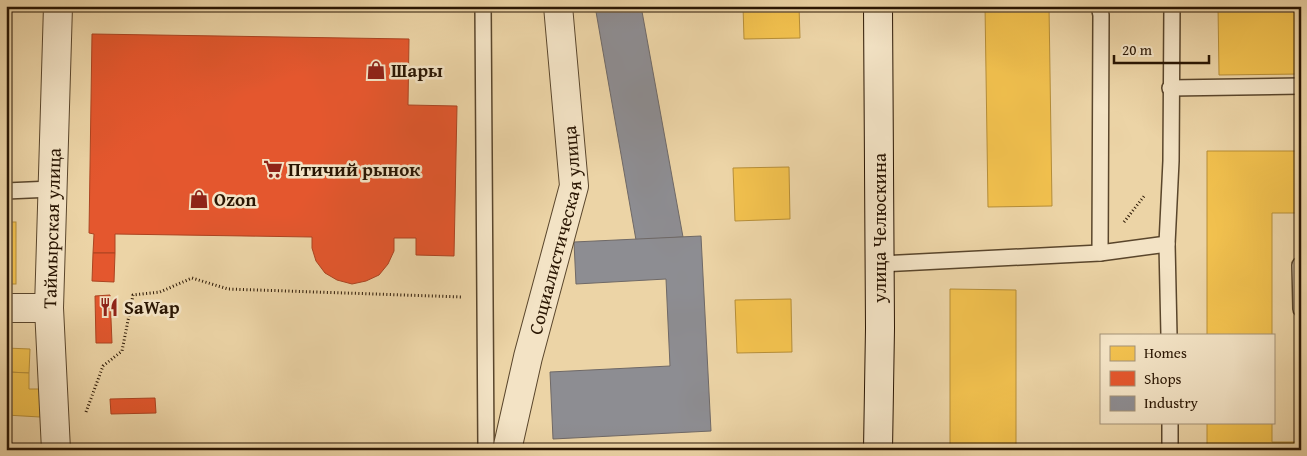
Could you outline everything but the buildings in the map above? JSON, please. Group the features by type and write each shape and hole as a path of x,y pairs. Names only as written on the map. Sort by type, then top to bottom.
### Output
{"street":[{"name":"Таймырская улица","path":"56,450 49,308 58,6"},
{"name":"Социалистическая улица","path":"507,450 528,357 574,186 558,6"},
{"name":"улица Челюскина","path":"878,6 880,264 878,450"},
{"path":"6,308 49,308"}],"lane":[{"path":"483,6 486,450"},
{"path":"1099,6 1100,253"},
{"path":"1168,334 1167,244 1171,161 1172,6"},
{"path":"1170,88 1301,86"},
{"path":"6,191 52,189"},
{"path":"880,264 1100,253 1167,244"},
{"path":"1300,265 1301,309"},
{"path":"1170,424 1170,450"}],"path":[{"path":"1100,253 1171,161"},
{"path":"86,412 103,366 122,351 133,295 160,292 192,278 228,290 485,298"}],"place":[{"name":"Шары","path":"376,70"},
{"name":"Птичий рынок","path":"273,169"},
{"name":"Ozon","path":"199,199"},
{"name":"SaWap","path":"109,307"}]}
